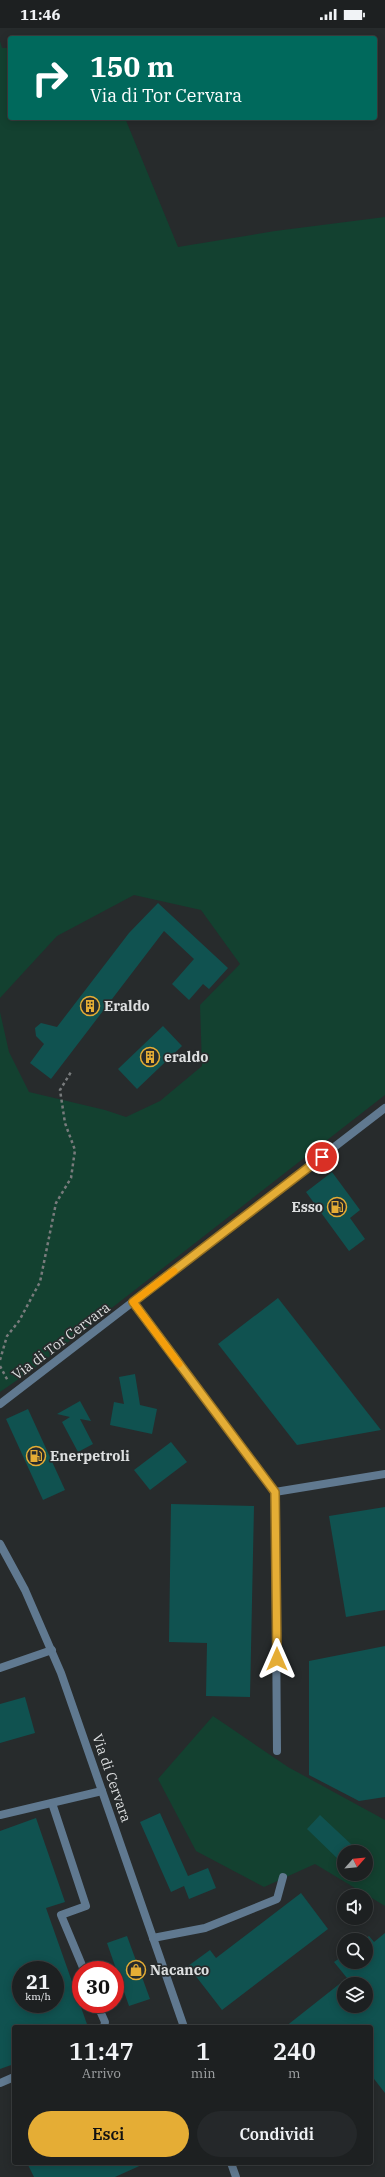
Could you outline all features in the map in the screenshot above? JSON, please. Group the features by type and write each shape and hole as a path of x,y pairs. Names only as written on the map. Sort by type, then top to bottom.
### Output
{"street":[{"name":"Via di Tor Cervara","path":"0,1404 385,1108"},
{"path":"133,1302 275,1492 277,1751"},
{"path":"275,1492 385,1474"},
{"name":"Via di Cervara","path":"0,1544 25,1590 52,1650 183,2025"},
{"path":"0,1668 52,1650"},
{"path":"0,1815 102,1790"},
{"path":"52,1803 86,1906 61,1915 80,1961"},
{"path":"153,1938 205,1928 277,1899 284,1877"},
{"path":"101,2013 105,2022 104,2025"},
{"path":"0,2082 12,2078"},
{"path":"232,2165 236,2177"}],"path":[{"path":"0,1360 7,1336 19,1321 40,1282 56,1203 71,1178 76,1150 65,1123 60,1090 71,1072"},
{"path":"0,1366 4,1376 16,1391"}],"green space":[{"path":"0,41 2,48 8,48 8,120 126,120 178,247 275,231 385,217 385,1095 36,1367 0,1392 0,1012 9,1052 29,1092 105,1110 126,1117 160,1101 202,1066 200,1005 240,964 201,910 134,895 57,936 0,998"},
{"path":"213,1716 288,1767 385,1820 385,1906 373,1899 373,1889 357,1889 343,1881 373,1881 373,1845 337,1845 337,1877 315,1864 264,1887 196,1851 158,1779"}],"building":[{"path":"158,903 228,968 209,989 203,984 189,1000 172,984 194,959 164,931 51,1079 30,1063 44,1044 36,1036 35,1028 41,1023 57,1027 129,933"},
{"name":"eraldo","path":"163,1026 182,1046 137,1089 118,1069"},
{"path":"332,1172 360,1210 350,1218 365,1239 349,1251 306,1192"},
{"path":"278,1298 381,1430 297,1445 218,1344"},
{"path":"135,1374 140,1405 157,1409 152,1434 110,1425 114,1402 124,1404 119,1377"},
{"path":"80,1401 91,1421 80,1419 93,1444 78,1452 62,1422 70,1417 57,1414"},
{"path":"28,1409 65,1490 43,1500 6,1419"},
{"path":"171,1442 187,1462 150,1490 134,1470"},
{"path":"171,1504 254,1506 250,1697 206,1696 207,1643 169,1642"},
{"path":"385,1507 385,1610 346,1617 329,1516"},
{"path":"385,1646 385,1797 359,1801 309,1775 309,1661"},
{"path":"25,1697 35,1733 0,1743 0,1704"},
{"path":"160,1813 188,1876 208,1868 216,1888 189,1899 184,1886 171,1892 140,1822"},
{"path":"320,1815 352,1845 337,1845 337,1858 307,1829"},
{"path":"36,1818 65,1902 46,1908 72,1982 72,2013 83,2013 87,2025 12,2025 12,2065 0,2069 0,1831"},
{"path":"301,1893 328,1929 222,2010 188,1966 210,1950 216,1958"},
{"path":"385,1933 385,2093 373,2078 373,2025 288,2025 337,1986 337,2013 373,2013 373,1977 346,1977 340,1969 373,1969 373,1941 374,1942"},
{"path":"127,1936 150,1999 129,2006 124,1992 124,1961 113,1961 107,1943"},
{"path":"28,2165 142,2165 115,2177 34,2177"}],"slow traffic":[{"path":"174,1271 133,1302 179,1364"}],"place":[{"name":"Eraldo","path":"90,1006"},
{"name":"eraldo","path":"150,1057"},
{"name":"Esso","path":"337,1207"},
{"name":"Enerpetroli","path":"36,1456"},
{"name":"Nacanco","path":"136,1970"}],"route":[{"path":"277,1659 275,1492 133,1302 322,1157"}]}
